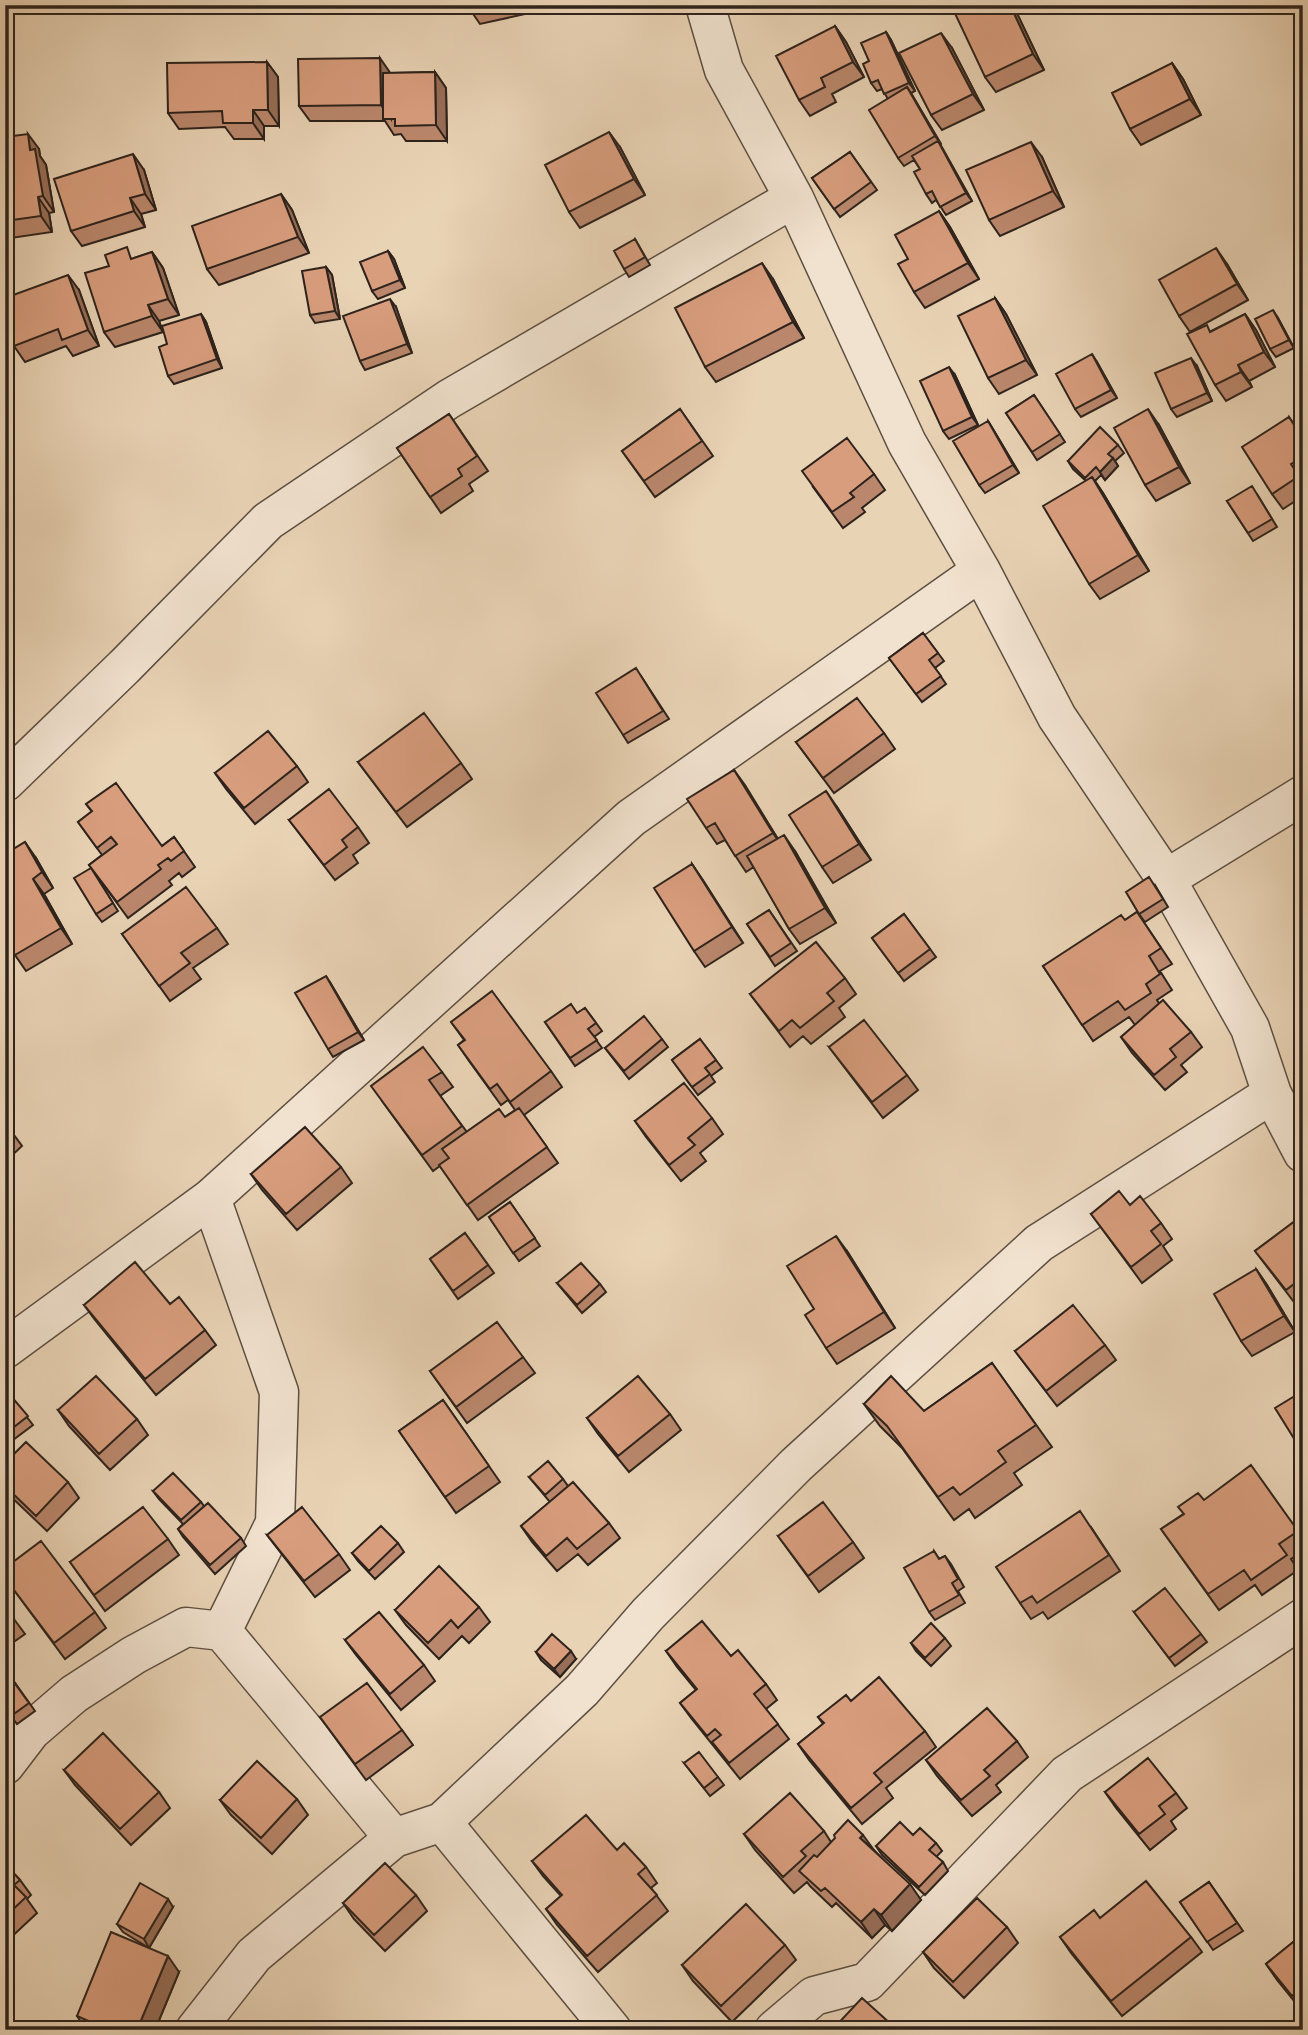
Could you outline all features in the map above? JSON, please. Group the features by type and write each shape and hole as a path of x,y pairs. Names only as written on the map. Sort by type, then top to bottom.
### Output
{"street":[{"path":"705,5 724,70 794,198 907,443 981,571 1057,717 1166,879 1250,1028 1272,1094 1303,1153"},
{"path":"5,782 124,667 268,521 449,400 794,198"},
{"path":"5,1349 211,1198 631,818 981,571"},
{"path":"1166,879 1303,795"},
{"path":"195,2030 254,1955 394,1838 442,1822 582,1690 648,1614 796,1465 1040,1243 1272,1094"},
{"path":"211,1198 279,1392 275,1523 222,1631"},
{"path":"774,2030 814,1996 867,1983 1068,1774 1303,1618"},
{"path":"5,1765 31,1731 74,1694 134,1655 186,1627 222,1631 394,1838"},
{"path":"442,1822 612,2030"}],"building":[{"path":"951,5 1010,5 1033,54 985,77"},
{"path":"835,26 853,62 821,78 825,87 799,100 776,56"},
{"path":"886,32 909,83 884,94 878,80 871,83 863,64 869,61 861,43"},
{"path":"941,33 973,94 931,115 899,53"},
{"path":"380,58 381,105 299,106 298,59"},
{"path":"267,62 268,110 253,110 253,123 223,123 222,111 168,113 167,63"},
{"path":"1172,63 1190,99 1130,129 1112,93"},
{"path":"435,72 436,125 395,126 395,119 383,119 383,73"},
{"path":"907,87 935,136 898,158 869,110"},
{"path":"609,132 634,179 569,212 545,165"},
{"path":"28,134 30,150 35,149 43,196 38,197 41,216 5,221 5,137"},
{"path":"938,141 966,193 940,207 932,191 926,194 914,172 920,169 912,156"},
{"path":"1031,142 1053,191 989,220 966,170"},
{"path":"850,152 871,182 834,209 812,178"},
{"path":"133,154 145,194 130,198 134,211 71,231 54,179"},
{"path":"281,194 298,237 207,269 192,226"},
{"path":"939,211 968,263 914,292 898,264 908,259 895,235"},
{"path":"635,239 645,257 624,269 614,251"},
{"path":"127,247 131,259 152,252 168,299 148,305 152,316 104,332 85,273 109,266 105,255"},
{"path":"1216,248 1237,284 1179,316 1159,280"},
{"path":"388,251 400,280 372,291 360,262"},
{"path":"762,263 793,322 705,367 675,308"},
{"path":"326,267 335,311 310,315 302,271"},
{"path":"68,275 88,330 62,340 58,329 14,346 5,324 5,298"},
{"path":"995,298 1026,360 988,378 958,316"},
{"path":"390,299 407,344 360,361 343,316"},
{"path":"1273,310 1289,340 1270,349 1255,319"},
{"path":"201,314 217,359 168,376 159,347 167,344 162,326"},
{"path":"1245,314 1264,352 1238,365 1241,372 1215,385 1187,334 1207,325 1210,332"},
{"path":"1092,354 1111,390 1075,409 1056,374"},
{"path":"1191,358 1207,393 1171,409 1155,373"},
{"path":"949,367 972,417 943,431 920,381"},
{"path":"1034,395 1060,434 1032,452 1006,413"},
{"path":"680,409 702,441 644,481 622,451"},
{"path":"1148,409 1179,467 1145,485 1114,428"},
{"path":"449,414 477,456 458,469 462,476 430,497 397,448"},
{"path":"1289,417 1303,439 1303,457 1291,464 1299,476 1272,494 1242,447"},
{"path":"988,421 1013,465 979,485 953,441"},
{"path":"1100,427 1118,445 1108,454 1113,458 1100,472 1096,467 1085,478 1068,461"},
{"path":"847,438 874,474 850,493 854,497 832,512 802,471"},
{"path":"1092,477 1138,555 1089,584 1043,506"},
{"path":"1252,486 1272,519 1248,533 1227,501"},
{"path":"923,633 938,653 929,660 941,676 916,694 889,658"},
{"path":"636,668 663,711 623,735 596,693"},
{"path":"857,698 884,733 823,778 796,742"},
{"path":"424,713 461,763 396,812 358,762"},
{"path":"268,731 297,766 244,808 215,773"},
{"path":"734,770 773,833 735,856 715,823 706,828 687,799"},
{"path":"116,783 162,846 174,837 184,851 171,861 168,858 158,865 161,869 117,902 89,865 117,844 111,837 97,848 78,822 92,811 86,804"},
{"path":"329,789 358,827 342,840 347,847 324,865 289,820"},
{"path":"826,791 859,844 822,867 789,815"},
{"path":"784,835 825,908 789,929 747,856"},
{"path":"25,842 42,872 33,879 61,928 15,955 5,939 5,854"},
{"path":"692,864 732,927 694,951 654,888"},
{"path":"91,868 113,903 96,914 74,878"},
{"path":"1149,877 1163,899 1139,914 1126,892"},
{"path":"186,887 217,928 181,953 190,963 159,986 122,934"},
{"path":"769,910 791,943 770,957 747,924"},
{"path":"1137,912 1161,948 1149,956 1160,974 1146,984 1151,993 1125,1010 1118,1001 1082,1025 1043,966 1121,915 1125,920"},
{"path":"904,914 930,949 898,973 872,938"},
{"path":"816,942 845,978 827,993 834,1001 800,1028 792,1020 779,1031 750,994"},
{"path":"326,976 358,1032 328,1049 295,993"},
{"path":"492,991 551,1071 510,1102 497,1084 490,1089 458,1045 465,1040 451,1022"},
{"path":"1163,1000 1191,1032 1170,1049 1176,1057 1154,1075 1121,1037"},
{"path":"571,1004 577,1013 585,1008 596,1023 588,1029 597,1040 570,1058 545,1022"},
{"path":"644,1016 662,1039 624,1071 605,1048"},
{"path":"864,1020 907,1075 872,1102 829,1047"},
{"path":"700,1039 716,1060 705,1068 710,1074 692,1087 672,1060"},
{"path":"423,1047 442,1072 429,1080 462,1126 422,1155 371,1086"},
{"path":"684,1083 712,1118 688,1138 695,1145 669,1165 635,1121"},
{"path":"519,1108 547,1147 467,1205 439,1165 449,1158 442,1149 499,1109 505,1117"},
{"path":"5,1125 11,1131 5,1136"},
{"path":"305,1127 341,1167 286,1214 251,1174"},
{"path":"1119,1191 1130,1205 1140,1196 1161,1223 1151,1231 1161,1244 1131,1267 1091,1214"},
{"path":"510,1202 535,1238 513,1253 489,1217"},
{"path":"1303,1215 1303,1277 1286,1290 1255,1251"},
{"path":"465,1233 488,1265 453,1291 430,1259"},
{"path":"836,1236 884,1312 826,1348 805,1315 814,1309 787,1266"},
{"path":"135,1262 170,1304 179,1297 205,1330 145,1379 84,1305"},
{"path":"581,1263 600,1284 577,1305 557,1283"},
{"path":"1256,1269 1284,1316 1241,1341 1214,1294"},
{"path":"1073,1305 1105,1345 1046,1391 1015,1351"},
{"path":"497,1322 523,1357 456,1407 430,1371"},
{"path":"992,1363 1036,1425 998,1451 1006,1462 960,1495 953,1487 938,1497 887,1426 864,1404 891,1376 924,1411"},
{"path":"96,1376 137,1419 99,1454 58,1410"},
{"path":"638,1376 670,1414 618,1456 587,1418"},
{"path":"5,1389 28,1416 5,1434"},
{"path":"1303,1391 1303,1453 1275,1408"},
{"path":"443,1400 489,1466 445,1497 399,1431"},
{"path":"26,1442 68,1482 36,1516 5,1486 5,1463"},
{"path":"548,1461 563,1479 545,1495 529,1477"},
{"path":"1251,1465 1298,1531 1279,1544 1287,1555 1251,1580 1244,1570 1208,1594 1161,1529 1184,1514 1178,1507 1198,1493 1204,1500"},
{"path":"173,1473 201,1502 181,1520 153,1491"},
{"path":"573,1482 609,1523 577,1549 567,1538 546,1556 521,1526"},
{"path":"823,1502 853,1542 808,1576 778,1536"},
{"path":"208,1503 241,1538 210,1565 178,1529"},
{"path":"143,1507 168,1539 94,1595 70,1562"},
{"path":"302,1507 339,1554 304,1581 267,1535"},
{"path":"1080,1511 1109,1555 1037,1603 1032,1596 1020,1603 996,1567"},
{"path":"381,1526 398,1543 369,1571 352,1553"},
{"path":"41,1541 95,1612 54,1643 5,1578 5,1568"},
{"path":"934,1551 939,1559 945,1556 958,1579 952,1583 959,1595 929,1612 904,1568"},
{"path":"439,1566 479,1607 458,1628 451,1620 428,1643 395,1610"},
{"path":"1165,1588 1201,1634 1169,1658 1134,1612"},
{"path":"5,1607 14,1618 5,1624"},
{"path":"379,1612 424,1665 390,1694 345,1640"},
{"path":"702,1621 731,1656 738,1650 766,1684 754,1694 778,1724 729,1763 712,1742 721,1735 715,1729 707,1736 680,1703 697,1689 666,1651"},
{"path":"931,1623 945,1638 925,1658 911,1643"},
{"path":"552,1634 571,1651 554,1669 536,1652"},
{"path":"5,1670 29,1703 11,1716 5,1708"},
{"path":"879,1677 925,1731 874,1773 882,1782 851,1808 798,1744 824,1723 818,1717 846,1695 851,1701"},
{"path":"367,1683 402,1730 355,1764 320,1717"},
{"path":"987,1708 1017,1741 984,1770 990,1776 961,1800 926,1760"},
{"path":"103,1733 159,1792 120,1829 64,1770"},
{"path":"699,1752 718,1777 704,1788 684,1763"},
{"path":"1148,1758 1176,1793 1159,1806 1165,1814 1139,1834 1105,1792"},
{"path":"257,1761 297,1799 261,1838 220,1800"},
{"path":"790,1793 824,1831 801,1851 806,1856 783,1877 744,1834"},
{"path":"586,1815 617,1850 624,1843 646,1867 638,1874 657,1895 587,1956 546,1909 562,1895 532,1861"},
{"path":"848,1820 863,1835 860,1838 910,1884 881,1915 874,1909 861,1922 825,1888 821,1891 799,1871 814,1855 817,1857"},
{"path":"900,1822 913,1835 920,1828 936,1843 929,1850 943,1862 919,1887 876,1846"},
{"path":"385,1863 416,1895 374,1935 343,1903"},
{"path":"5,1864 20,1880 14,1885 26,1897 5,1917"},
{"path":"1146,1881 1191,1937 1111,2001 1060,1937 1094,1910 1100,1918"},
{"path":"1209,1882 1237,1923 1207,1942 1180,1902"},
{"path":"140,1883 168,1899 144,1939 117,1924"},
{"path":"977,1898 1007,1927 953,1982 923,1952"},
{"path":"746,1904 785,1945 721,2006 682,1965"},
{"path":"111,1932 168,1956 137,2030 109,2030 77,2016"},
{"path":"1303,1934 1303,1987 1292,1996 1266,1964"},
{"path":"862,1998 893,2026 890,2030 832,2030"},
{"path":"237,2023 246,2030 232,2030"}]}
